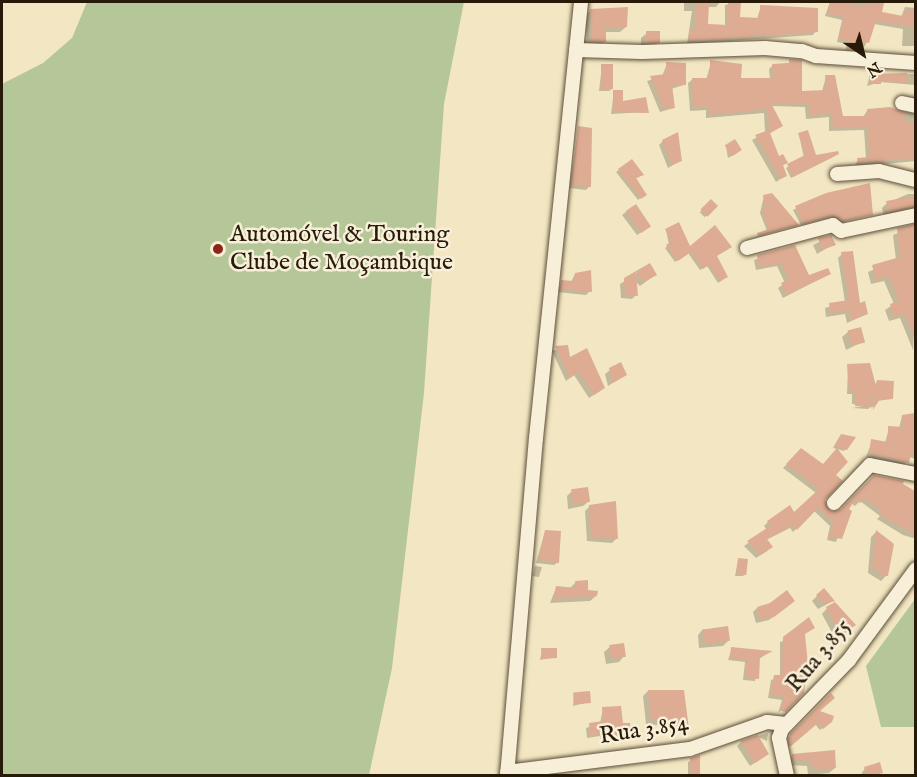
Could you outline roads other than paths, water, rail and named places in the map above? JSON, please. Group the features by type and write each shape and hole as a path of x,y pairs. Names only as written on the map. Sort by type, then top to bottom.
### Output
{"street":[{"path":"507,774 581,2"},
{"path":"576,50 642,52 765,48 802,51 816,56 915,63"},
{"path":"837,174 879,171 915,180"},
{"path":"747,248 833,225 842,230 915,215"},
{"path":"834,502 870,465 915,474"},
{"name":"Rua 3.855","path":"787,776 779,738 786,724 801,712 849,660 915,569"},
{"name":"Rua 3.854","path":"507,774 690,749 767,722 786,724"}],"place":[{"name":"Automóvel & Touring Clube de Moçambique","path":"218,249"}]}
